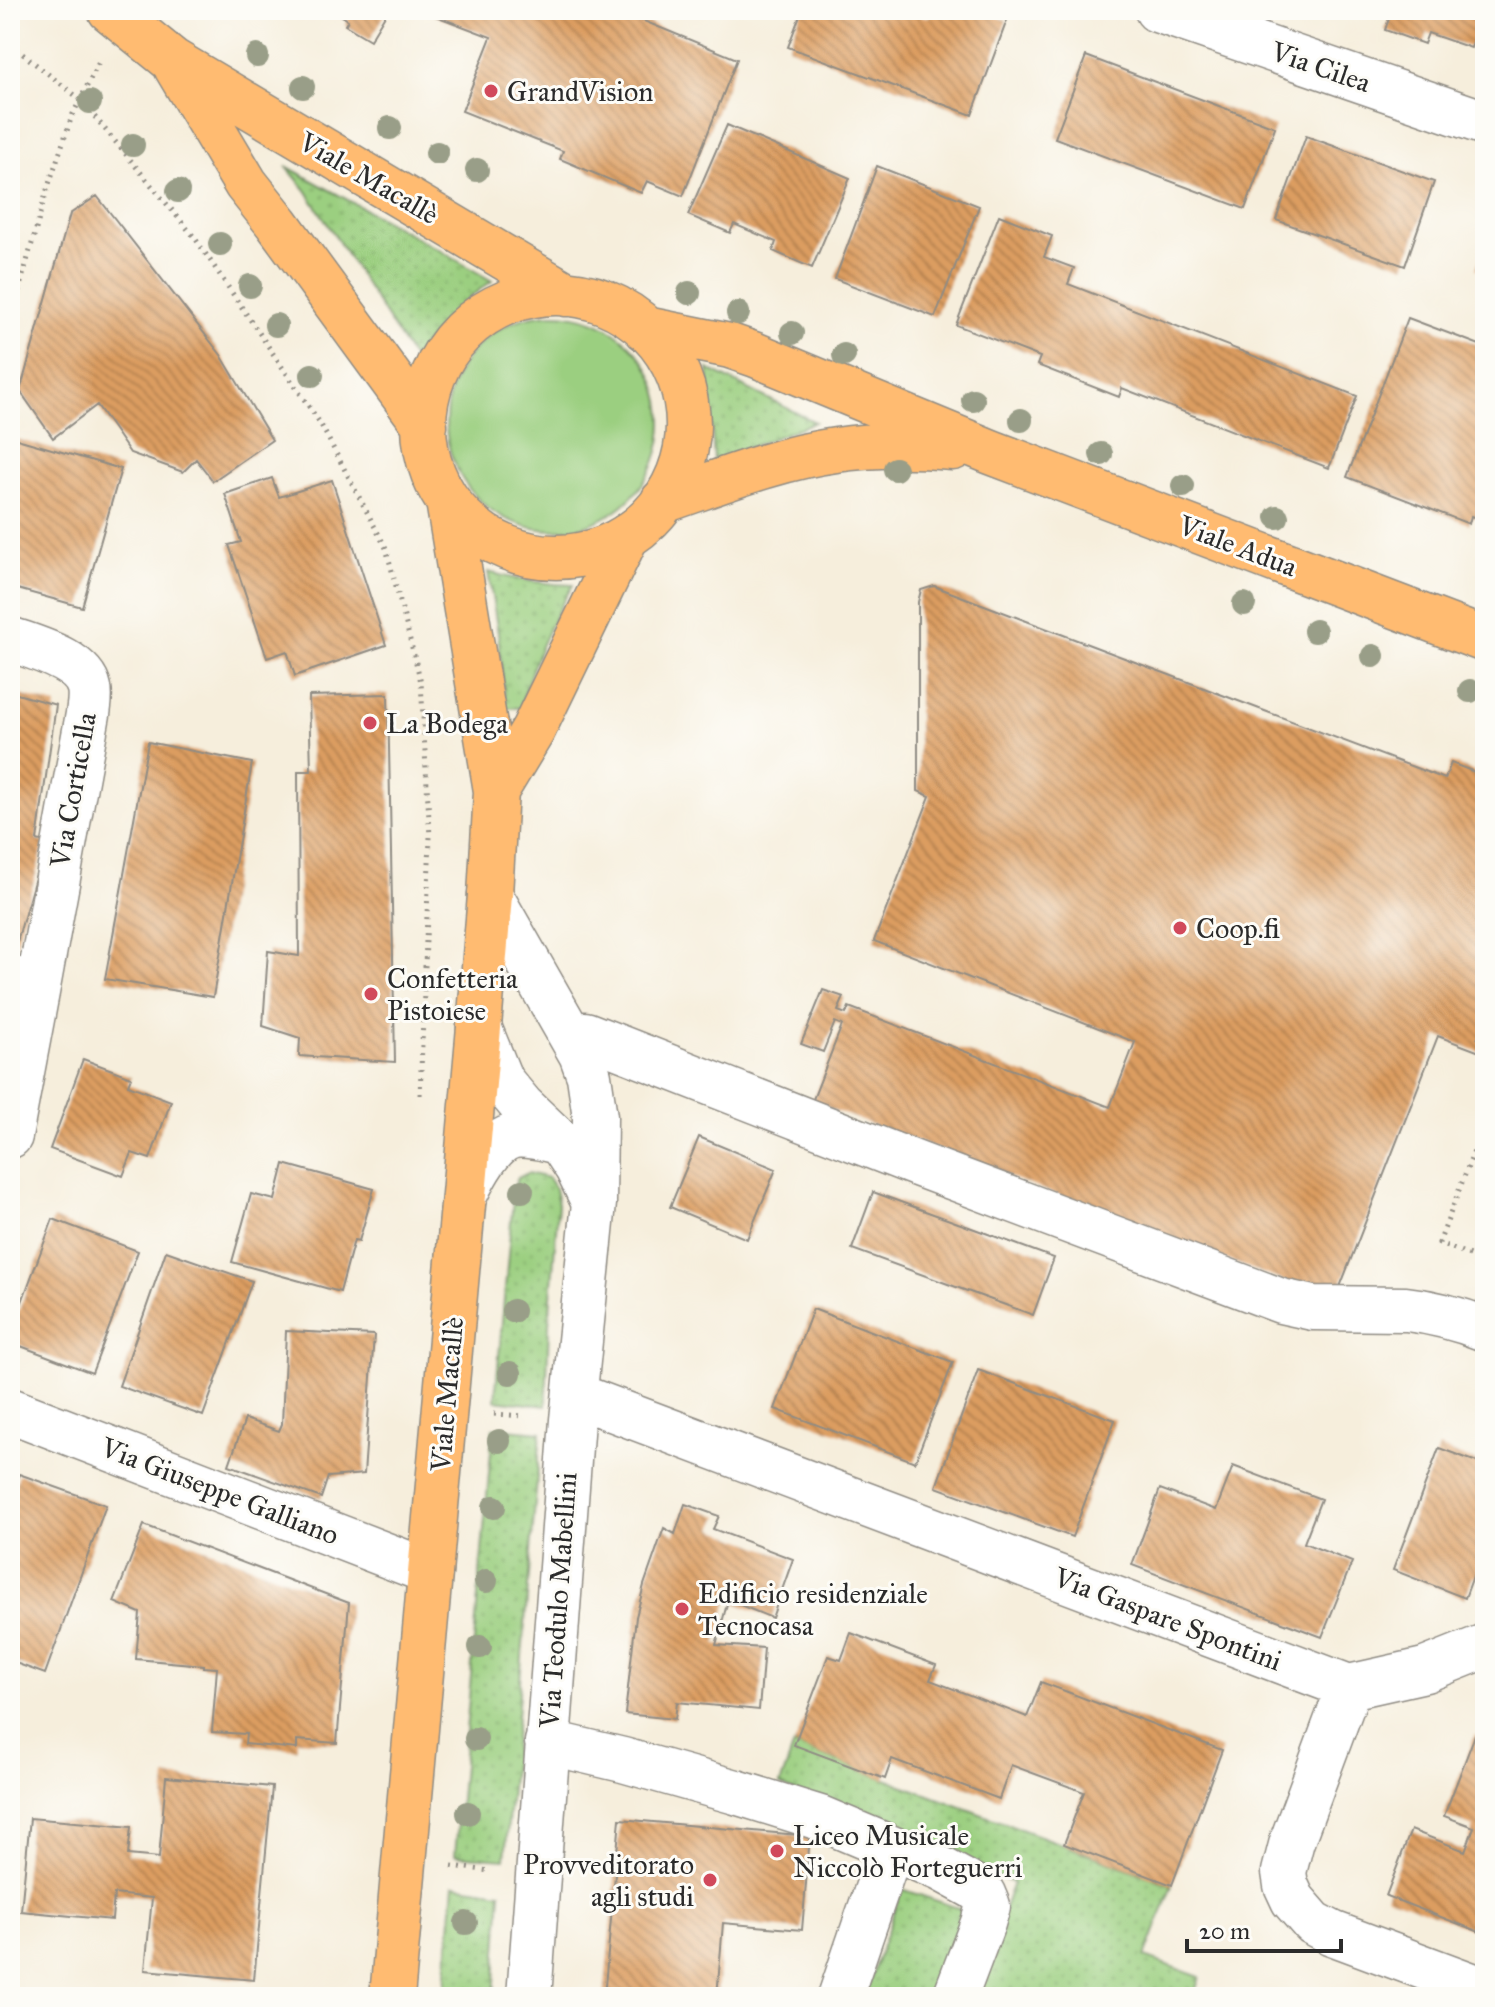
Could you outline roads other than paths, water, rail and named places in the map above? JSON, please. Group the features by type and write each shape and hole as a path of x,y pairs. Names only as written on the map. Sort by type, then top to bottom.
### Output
{"main road":[{"name":"Viale Macallè","path":"118,13 173,61 566,294"},
{"name":"Viale Macallè","path":"173,61 246,184 425,425"},
{"path":"544,294 581,296 609,305 629,315 646,329 671,361 683,391 687,433 682,464 674,483 643,524 604,548 580,555 555,557 530,555 506,547 484,536 464,520 436,480 425,441 427,402 433,380 442,359 463,332 480,318 511,302 544,294"},
{"name":"Viale Adua","path":"646,329 730,346 756,355 991,452 1485,640"},
{"name":"Viale Adua","path":"663,501 771,466 836,450 907,445 991,452"},
{"name":"Viale Macallè","path":"392,1997 465,1195 496,791 448,501"},
{"name":"Viale Macallè","path":"496,791 539,717 627,536"}],"street":[{"name":"Via Cilea","path":"1157,10 1485,123"},
{"name":"Via Corticella","path":"10,639 77,669 86,679 89,690 88,714 24,982 10,1136"},
{"name":"Via Teodulo Mabellini","path":"490,895 581,1054 589,1076 595,1117 594,1203 574,1407 529,1997"},
{"path":"479,1027 501,1081 560,1142 594,1203"},
{"path":"585,1034 917,1164 1281,1301 1313,1308 1420,1310 1485,1329"},
{"path":"465,1195 488,1157 505,1139 529,1136 560,1142"},
{"name":"Via Gaspare Spontini","path":"574,1407 1349,1687"},
{"name":"Via Giuseppe Galliano","path":"10,1410 430,1572"},
{"path":"1485,1646 1425,1670 1349,1687 1292,1841 1284,1872 1293,1900 1313,1923 1332,1933 1485,1990"},
{"path":"547,1742 623,1760 820,1818 941,1869 974,1887 983,1894 988,1906 955,1997"},
{"path":"840,1997 891,1848"}],"place":[{"name":"GrandVision","path":"491,91"},
{"name":"La Bodega","path":"370,723"},
{"name":"Coop.fi","path":"1180,928"},
{"name":"Confetteria Pistoiese","path":"371,994"},
{"name":"Edificio residenziale Tecnocasa","path":"682,1609"},
{"name":"Liceo Musicale Niccolò Forteguerri","path":"777,1851"},
{"name":"Provveditorato agli studi","path":"710,1880"}]}
